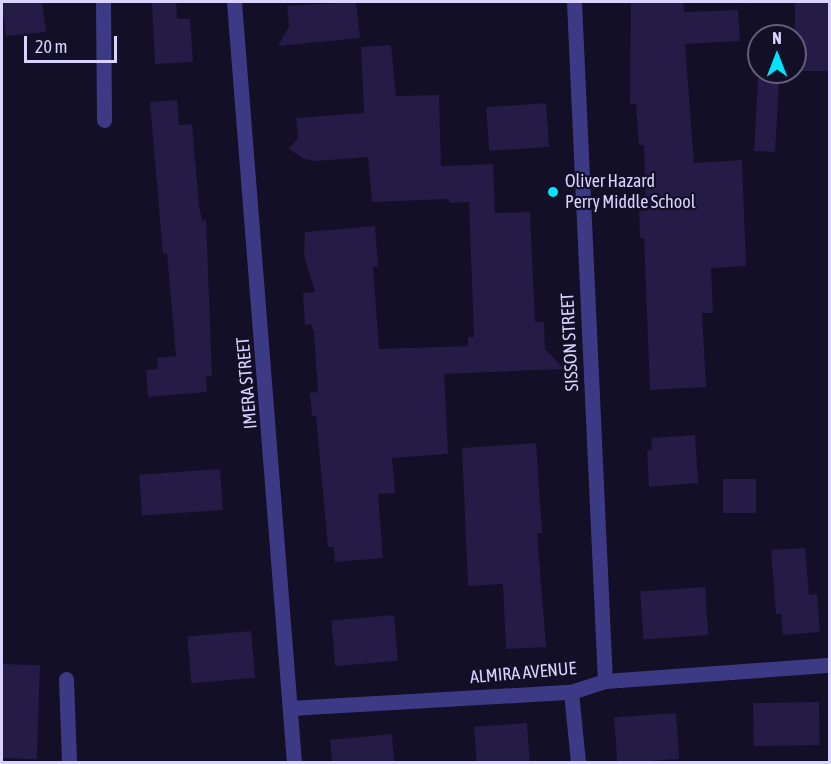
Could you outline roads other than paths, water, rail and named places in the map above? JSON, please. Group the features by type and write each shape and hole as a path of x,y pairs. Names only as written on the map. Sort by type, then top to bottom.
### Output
{"street":[{"path":"103,2 104,120"},
{"name":"IMERA STREET","path":"234,2 294,762"},
{"name":"SISSON STREET","path":"574,2 605,681"},
{"name":"ALMIRA AVENUE","path":"290,708 571,692 605,681 830,665"},
{"path":"66,679 69,762"},
{"path":"571,692 578,762"}],"place":[{"name":"Oliver Hazard Perry Middle School","path":"553,192"}]}
